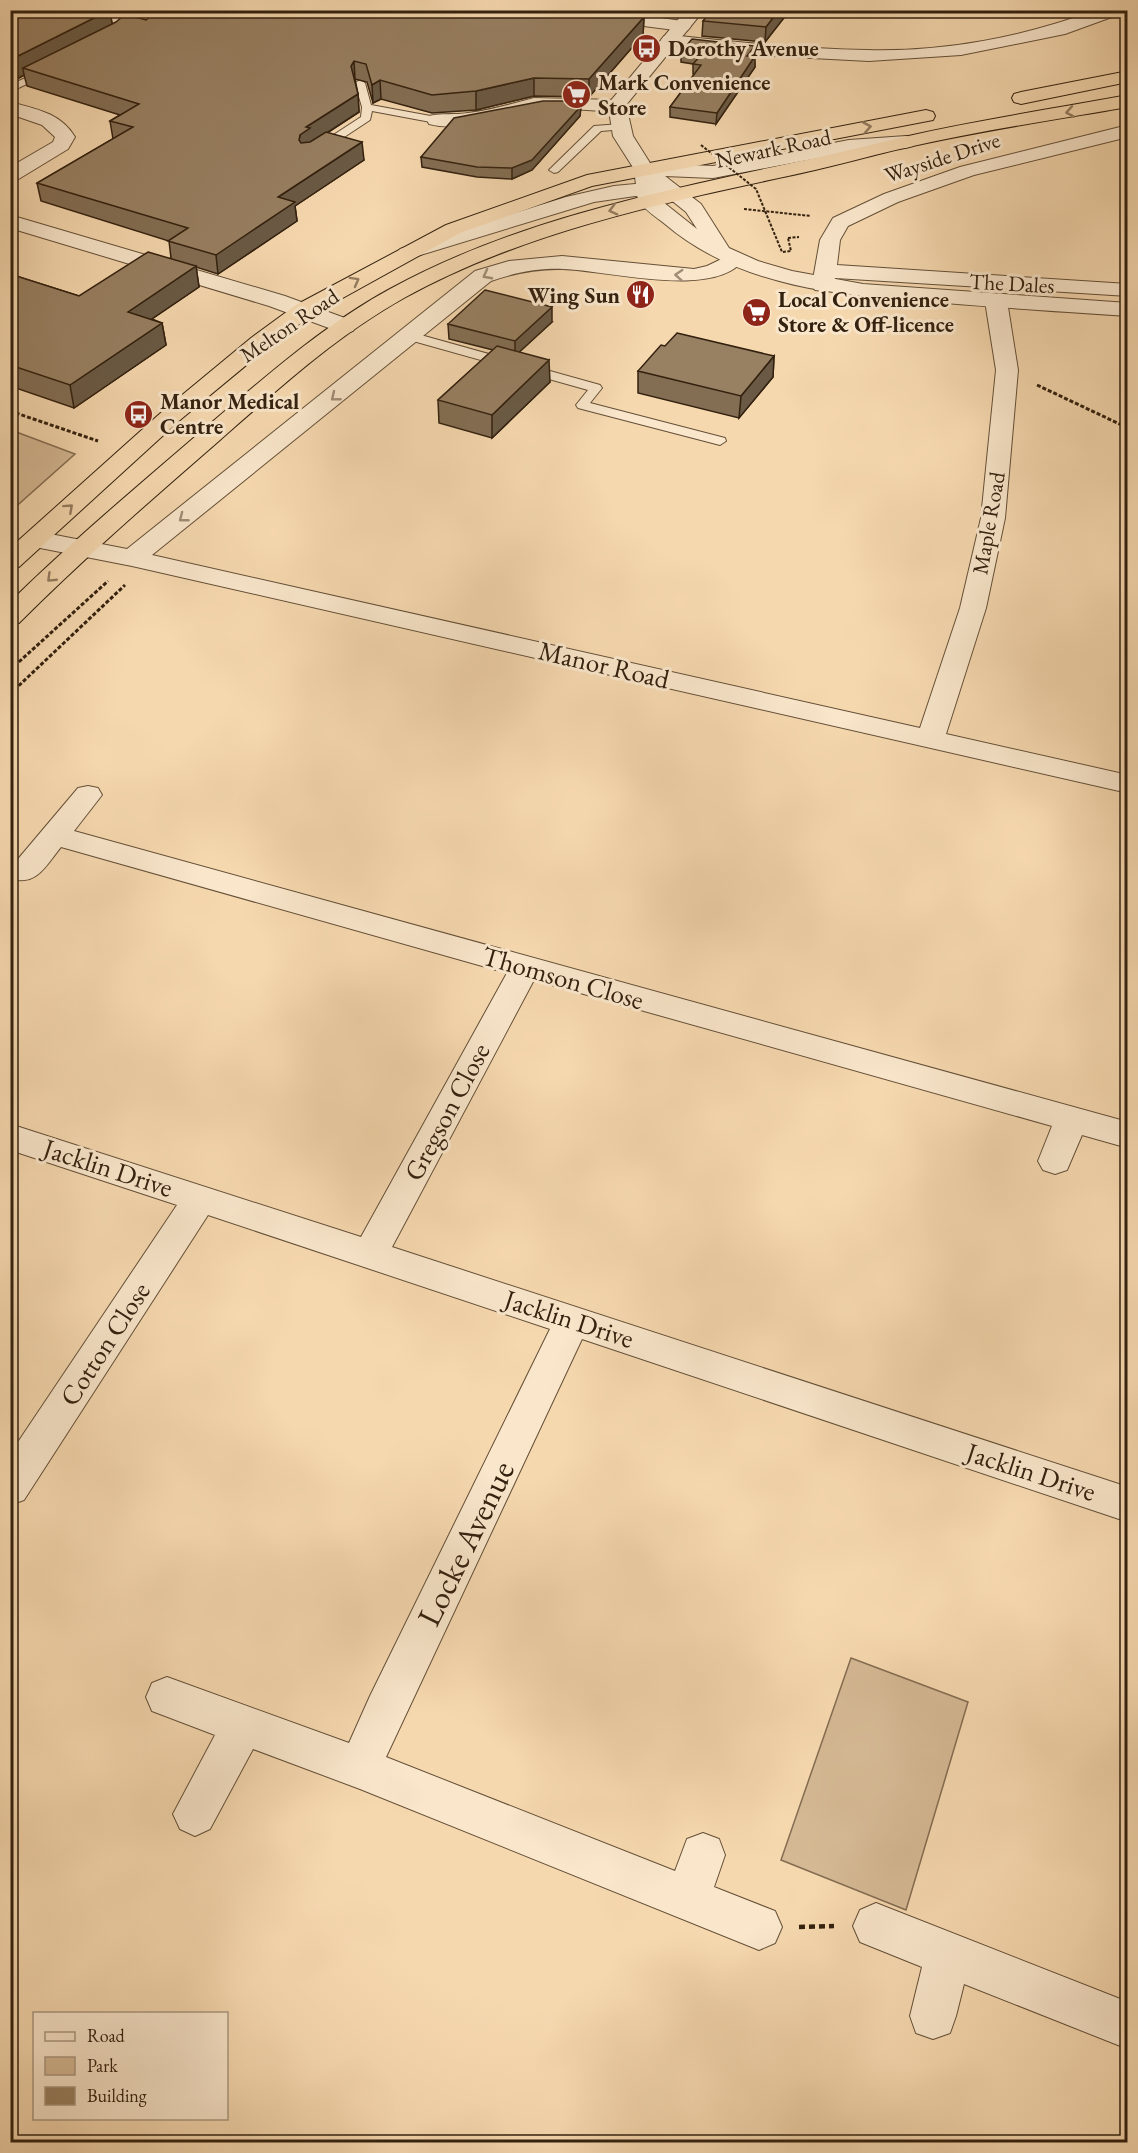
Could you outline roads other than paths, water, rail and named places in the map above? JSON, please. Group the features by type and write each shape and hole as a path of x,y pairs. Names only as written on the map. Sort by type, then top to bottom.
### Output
{"highway":[{"path":"1004,101 1128,76"},
{"name":"Newark Road","path":"676,194 826,162 906,142 1128,101"},
{"name":"Newark Road","path":"587,181 946,112"},
{"name":"Melton Road","path":"10,562 210,383 304,310 453,229 587,181"},
{"name":"Melton Road","path":"10,617 79,549 284,372 345,326 437,273 535,234 647,195"}],"street":[{"path":"560,10 773,51 868,56 961,50 1059,30 1114,10"},
{"path":"696,10 630,86 617,106 623,136 631,152 644,169 694,208 728,255"},
{"path":"968,35 984,45"},
{"path":"436,120 466,119 503,113 534,104 617,106"},
{"path":"10,108 48,120 61,128 65,137 62,145 10,176"},
{"name":"Wayside Drive","path":"824,278 830,240 840,222 891,198 967,171 1128,131"},
{"path":"644,169 713,172 849,146 906,142"},
{"path":"644,169 647,195 676,225 728,255 790,279 824,278 996,301 1128,310"},
{"path":"407,253 555,207 622,191 647,195 676,194"},
{"path":"10,221 304,310 345,326"},
{"path":"139,560 483,276 517,264 551,261 693,275 714,271 728,255"},
{"name":"The Dales","path":"824,278 1128,290"},
{"name":"Maple Road","path":"930,739 973,608 993,518 1007,370 996,301"},
{"path":"35,539 79,549"},
{"name":"Manor Road","path":"79,549 139,560 1128,784"},
{"path":"24,872 88,795"},
{"name":"Thomson Close","path":"54,835 1128,1135"},
{"name":"Gregson Close","path":"369,1256 525,968"},
{"path":"1055,1161 1071,1120"},
{"name":"Jacklin Drive","path":"10,1137 200,1198 369,1256 573,1320 1128,1505"},
{"name":"Cotton Close","path":"10,1488 200,1198"},
{"name":"Locke Avenue","path":"360,1768 385,1710 573,1320"},
{"path":"167,1697 360,1768 759,1927"},
{"path":"195,1814 243,1725"},
{"path":"688,1898 704,1855"},
{"path":"876,1926 1128,2026"},
{"path":"933,2016 948,1954"}],"lane":[{"path":"101,44 121,30 113,14"},
{"path":"10,89 57,67"},
{"path":"307,157 366,118 367,108 360,83"},
{"path":"367,108 436,120"},
{"path":"554,170 598,128 621,127"},
{"path":"410,336 596,388 582,405 720,441"}],"place":[{"name":"Dorothy Avenue","path":"647,48"},
{"name":"Mark Convenience Store","path":"577,95"},
{"name":"Wing Sun","path":"641,295"},
{"name":"Local Convenience Store & Off-licence","path":"757,312"},
{"name":"Manor Medical Centre","path":"139,414"}]}
